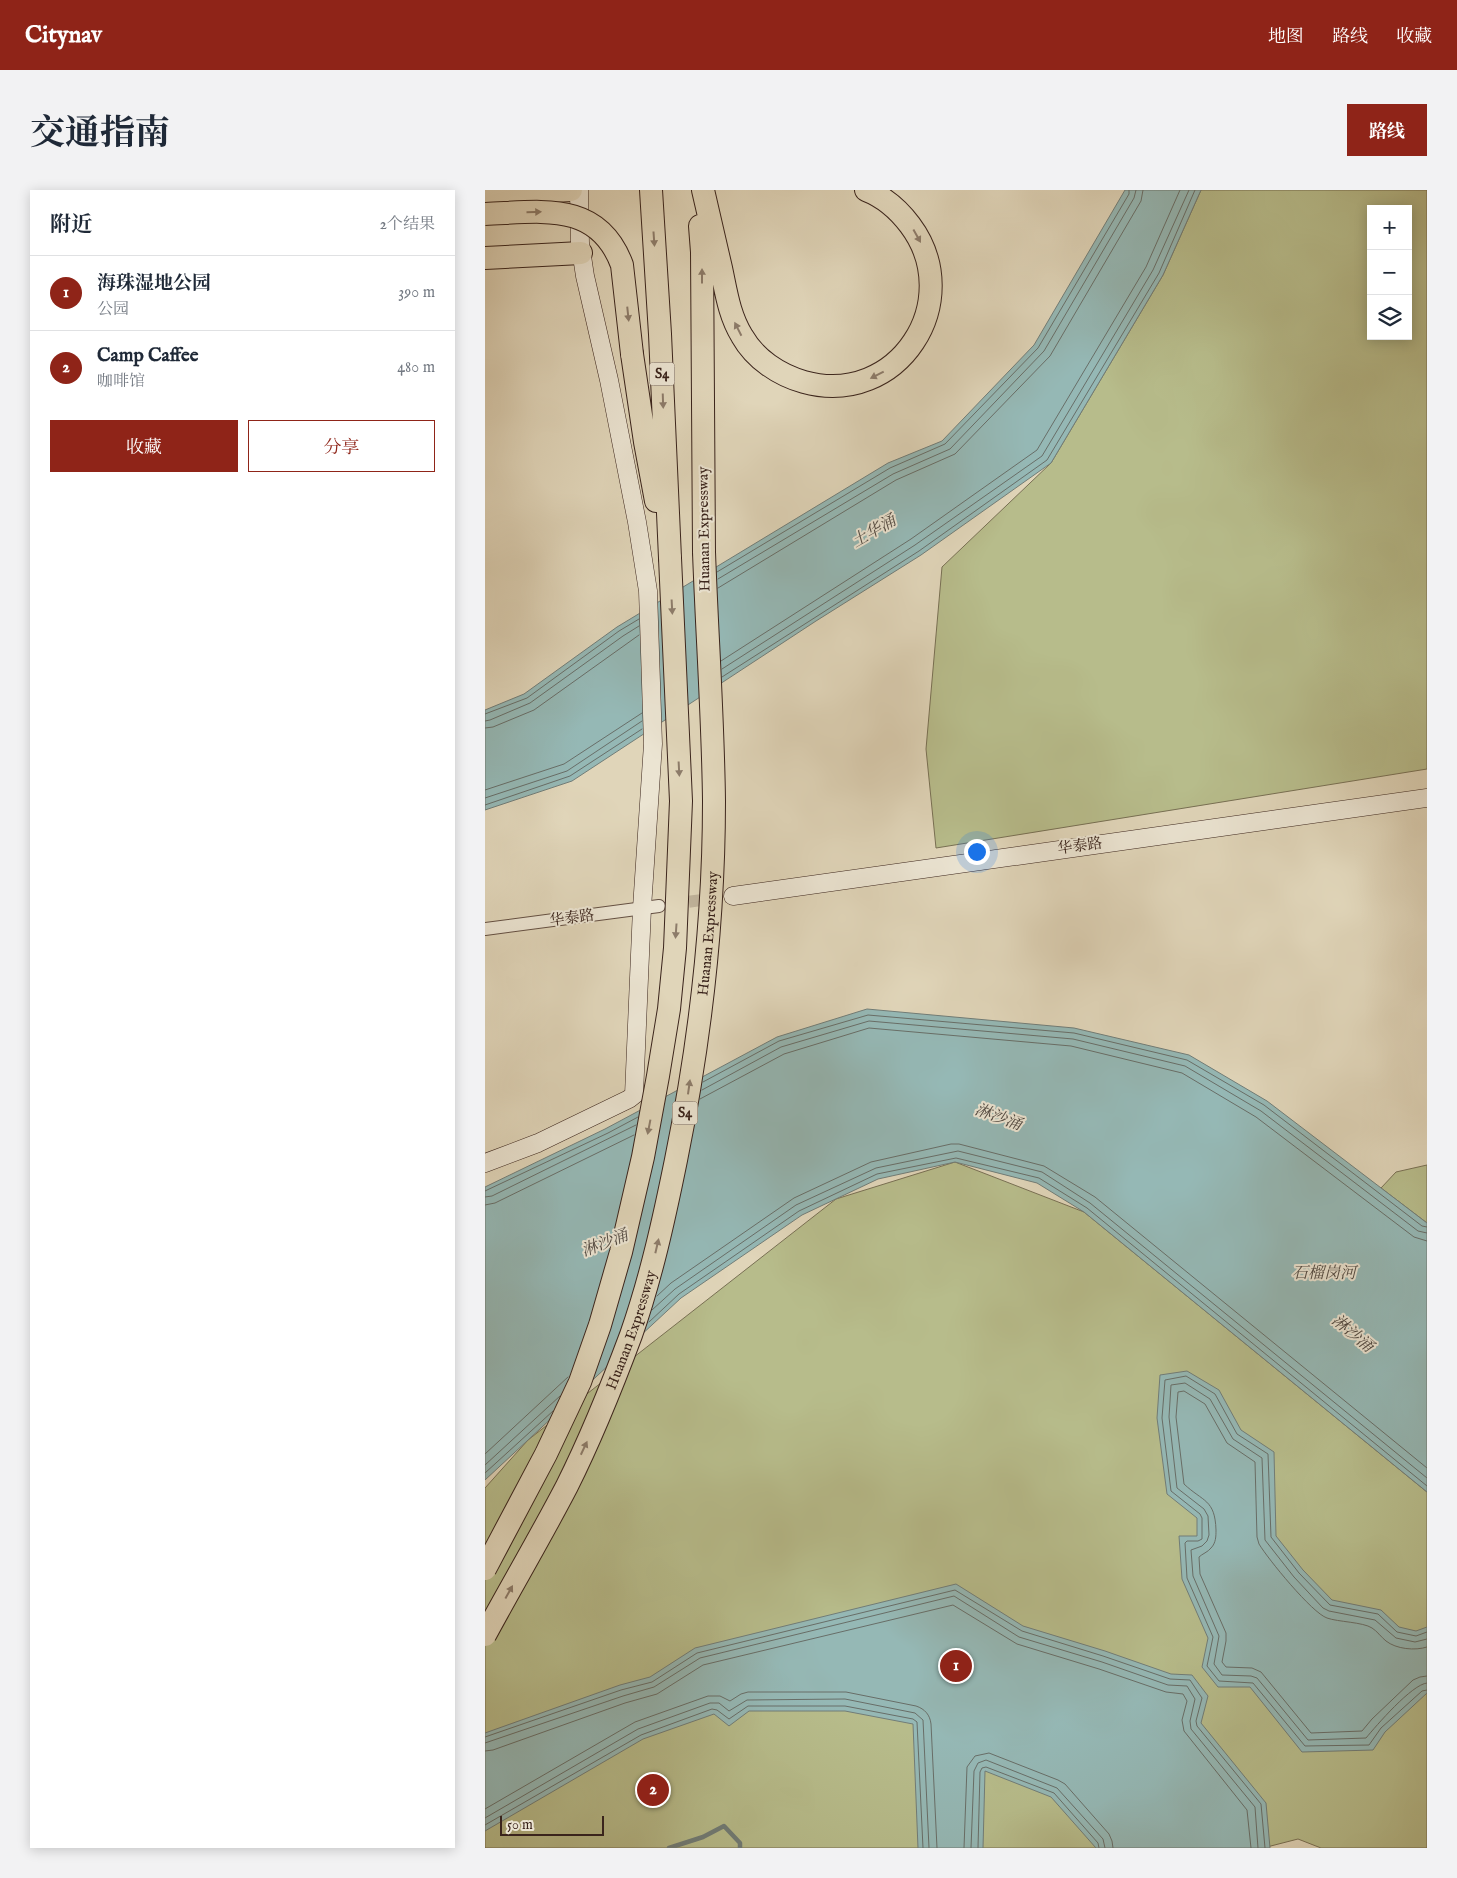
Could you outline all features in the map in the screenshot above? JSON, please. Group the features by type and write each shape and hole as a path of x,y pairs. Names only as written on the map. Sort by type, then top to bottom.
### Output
{"highway":[{"path":"485,194 571,190"},
{"name":"Huanan Expressway","path":"485,1569 546,1454 580,1382 595,1341 621,1252 643,1157 669,1010 675,948 681,801 660,334 651,190"},
{"name":"Huanan Expressway","path":"485,1634 567,1484 598,1418 631,1334 649,1276 674,1170 685,1114 700,1013 711,910 714,802 704,552 702,252 697,190"},
{"path":"703,190 727,300 733,320 743,338 755,354 781,373 811,384 833,386 866,381 886,370 914,343 927,314 930,281 919,238 904,217 875,195"},
{"path":"485,214 563,212 585,219 601,231 617,252 622,265 632,354 645,442 669,558"},
{"path":"485,248 581,248"},
{"path":"485,258 581,248"}],"street":[{"path":"485,1163 538,1143 629,1100 634,1095 650,907 653,744 648,591 637,522 609,380 585,276 581,248 579,190"},
{"name":"华泰路","path":"733,896 1427,798"},
{"name":"华泰路","path":"485,930 650,907"}],"green space":[{"path":"1201,190 1427,190 1427,769 936,848 926,749 942,567 1051,463 1163,275"},
{"path":"955,1162 1084,1212 1427,1492 1427,1848 1321,1848 1298,1839 1263,1848 485,1848 485,1488 528,1440 836,1199"},
{"path":"1427,1165 1427,1223 1381,1188 1396,1172"}],"water":[{"name":"土华涌","path":"1125,190 1201,190 1163,275 1051,463 921,555 816,621 572,781 485,810 485,710 524,694 617,627 888,463 942,441 1034,345"},
{"name":"石榴岗河","path":"867,1009 1074,1028 1189,1055 1267,1101 1427,1223 1427,1492 1084,1212 1037,1183 955,1162 878,1179 802,1215 681,1298 485,1480 485,1187 605,1129 777,1037"},
{"path":"1187,1371 1219,1390 1241,1430 1274,1452 1276,1536 1303,1570 1332,1600 1381,1610 1399,1627 1416,1631 1427,1627 1427,1693 1385,1732 1373,1750 1302,1752 1250,1687 1218,1687 1202,1667 1208,1638 1182,1579 1179,1536 1197,1536 1197,1518 1167,1494 1157,1418 1160,1375"},
{"path":"956,1584 1023,1626 1105,1651 1171,1674 1192,1675 1208,1696 1201,1723 1266,1803 1270,1848 1096,1848 1051,1797 985,1771 983,1848 918,1848 913,1724 845,1711 749,1711 729,1726 714,1714 643,1739 485,1831 485,1733 620,1685 650,1677 695,1648"}],"waterway":[{"path":"669,1848 703,1837 724,1826 740,1843 740,1848"}],"tunnel":[{"path":"671,904 733,896"}],"place":[{"name":"海珠湿地公园","path":"956,1666"},
{"name":"Camp Caffee","path":"653,1790"}],"water label":[{"name":"淋沙涌","path":"998,1118"},
{"name":"淋沙涌","path":"605,1244"},
{"name":"淋沙涌","path":"1352,1334"}]}
